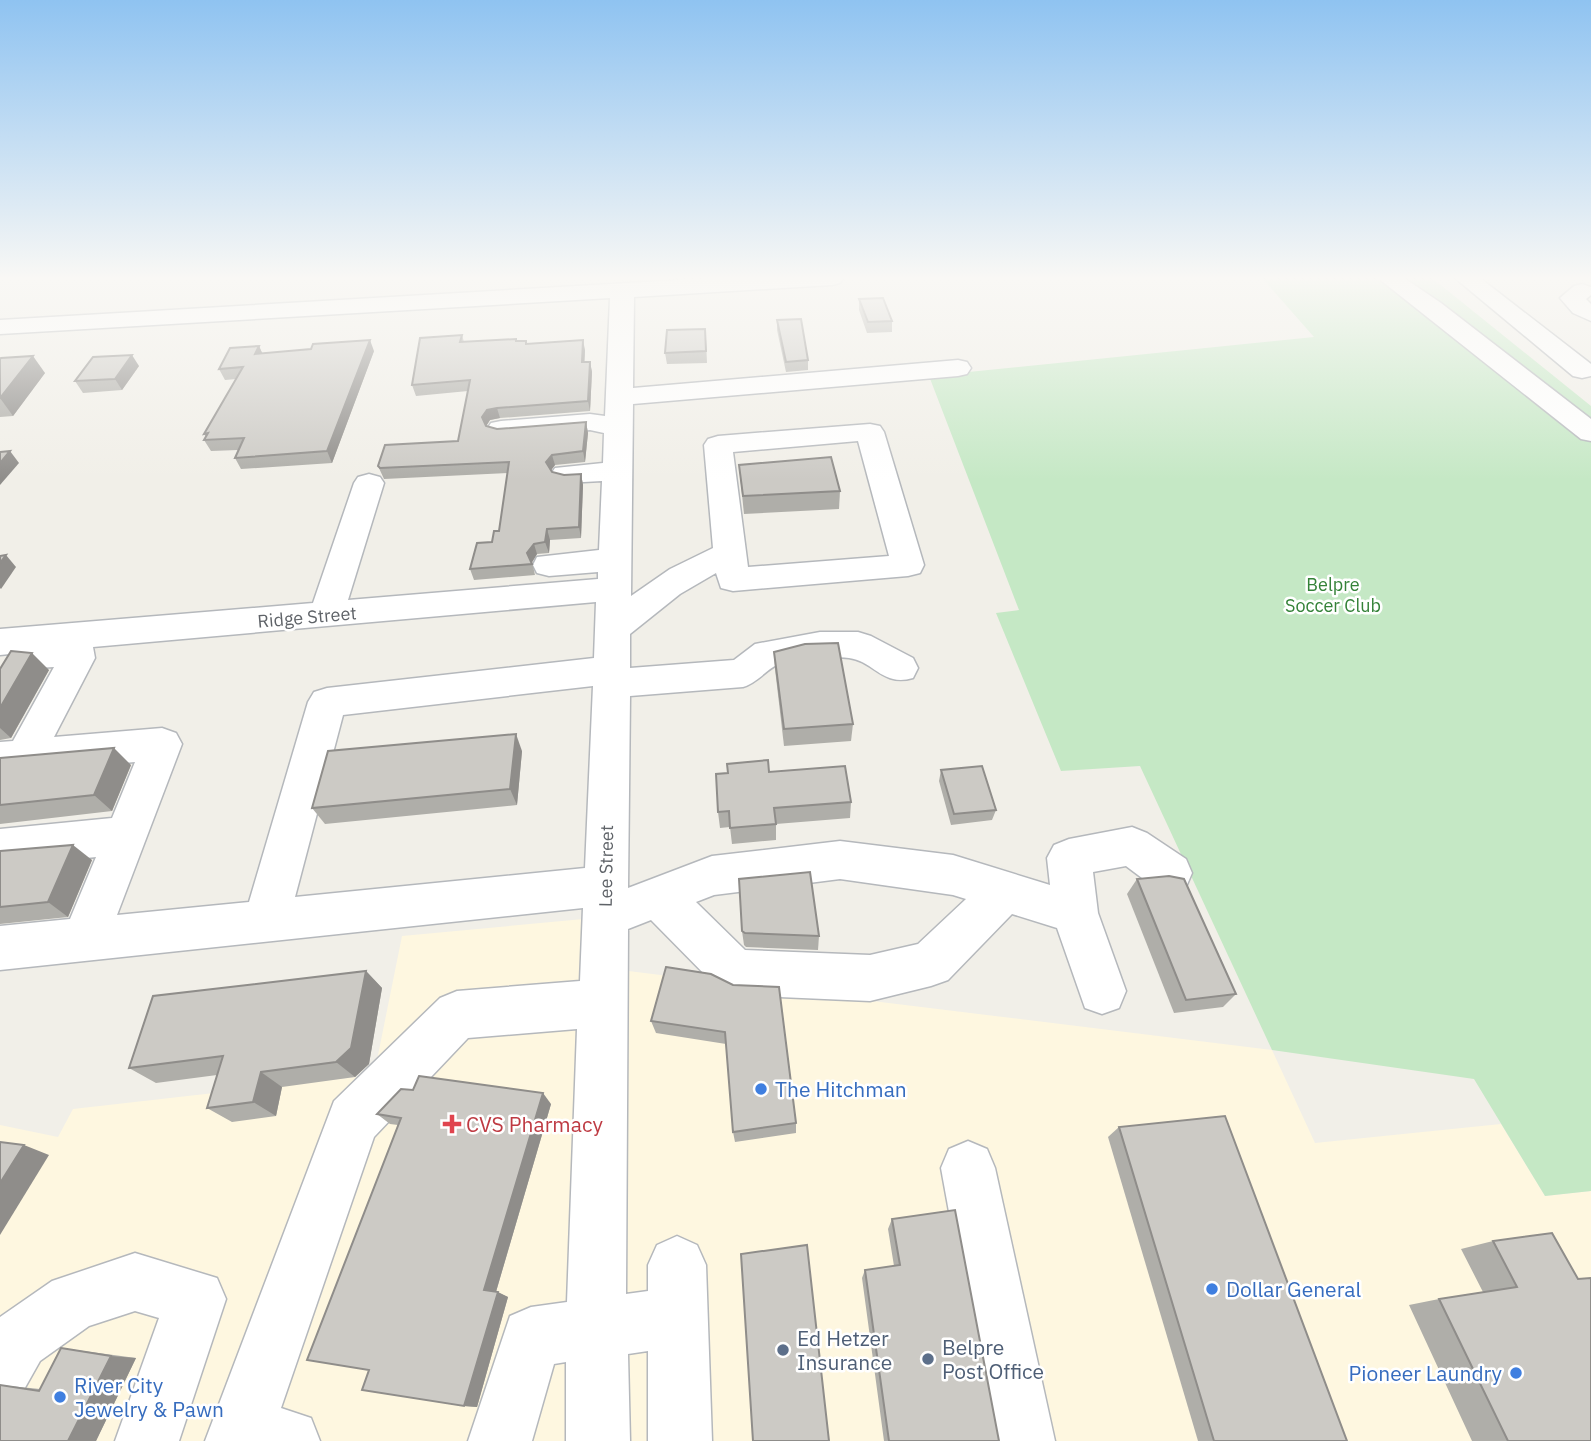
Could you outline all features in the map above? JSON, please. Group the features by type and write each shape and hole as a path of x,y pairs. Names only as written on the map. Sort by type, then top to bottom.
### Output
{"street":[{"name":"Lee Street","path":"598,1441 595,1326 620,345"},
{"path":"1480,345 1591,433"},
{"path":"1555,345 1582,366"},
{"path":"1542,363 1582,366"},
{"path":"501,429 543,423 590,422 618,412 958,368"},
{"path":"870,432 908,565 733,580 731,553 718,445 870,432"},
{"path":"566,474 616,471"},
{"path":"327,615 369,483"},
{"path":"266,921 327,702 612,627 655,593 689,571 731,553"},
{"path":"549,565 612,627 743,673 768,653 820,645 858,645 900,668"},
{"name":"Ridge Street","path":"3,659 327,615 612,627"},
{"path":"3,659 78,652 77,658 13,756"},
{"path":"13,756 162,744 85,938"},
{"path":"0,848 126,835"},
{"path":"1102,991 1075,913 1069,858 1132,846 1170,873"},
{"path":"0,948 266,921 659,897 712,876 839,860 953,875 1075,913"},
{"path":"659,897 735,972 870,978 931,964 1005,891"},
{"path":"255,1438 353,1120 457,1015 602,1003"},
{"path":"968,1168 1023,1441"},
{"path":"0,1371 19,1340 73,1302 135,1282 196,1299 146,1441"},
{"path":"500,1441 531,1337 595,1326 677,1291 680,1441"}],"shaded area":[{"path":"605,917 604,968 1272,1050 1315,1143 1501,1124 1545,1196 1591,1191 1591,1441 0,1441 0,1125 58,1137 73,1109 374,1075 402,936"}],"green space":[{"name":"Belpre Soccer Club","path":"1233,345 1516,345 1591,406 1591,1191 1545,1196 1474,1079 1272,1050 1140,766 1061,771 996,613 1019,610 929,376"}],"building":[{"path":"313,345 368,345 327,451 235,458 244,438 204,440 208,433 204,434 243,367 219,369 230,348 259,346 255,354 311,349"},
{"path":"419,345 583,345 582,362 590,362 588,401 497,408 487,410 482,417 486,426 497,429 586,422 583,451 552,455 546,462 552,472 564,475 581,474 579,527 547,529 545,542 534,544 527,553 532,564 470,569 477,543 492,542 494,531 499,531 509,462 380,468 378,466 385,445 458,441 470,380 412,385"},
{"path":"666,345 706,345 706,351 665,353"},
{"path":"782,345 805,345 808,360 786,362"},
{"path":"132,355 115,379 75,381 93,357"},
{"path":"33,356 0,398 0,359"},
{"path":"10,451 0,463 0,452"},
{"path":"831,457 840,491 743,496 739,465"},
{"path":"838,643 853,724 784,729 774,652 805,644"},
{"path":"11,651 32,653 0,708 0,669"},
{"path":"516,734 510,789 312,808 328,751"},
{"path":"114,748 94,795 0,805 0,758"},
{"path":"768,760 769,772 845,766 851,802 774,808 776,824 730,828 729,811 718,812 716,774 728,773 727,764"},
{"path":"982,766 996,810 954,814 941,770"},
{"path":"73,845 48,902 0,907 0,851"},
{"path":"810,872 819,936 742,931 739,879"},
{"path":"1169,876 1184,879 1236,994 1186,1000 1137,879"},
{"name":"The Hitchman","path":"666,967 711,974 733,985 779,987 796,1123 733,1132 725,1032 651,1021"},
{"path":"366,971 351,1048 336,1062 261,1072 253,1102 207,1108 223,1056 129,1068 153,996"},
{"name":"CVS Pharmacy","path":"419,1076 543,1093 484,1290 498,1292 464,1406 362,1390 369,1370 307,1360 401,1118 377,1114 401,1089 413,1090"},
{"name":"Dollar General","path":"1225,1116 1347,1441 1214,1441 1119,1127"},
{"path":"0,1142 24,1145 0,1183"},
{"name":"Belpre Post Office","path":"955,1210 999,1441 889,1441 865,1270 900,1265 892,1219"},
{"name":"Pioneer Laundry","path":"1552,1233 1578,1279 1591,1278 1591,1441 1508,1441 1439,1299 1517,1287 1493,1241"},
{"name":"Ed Hetzer Insurance","path":"807,1245 829,1441 753,1441 741,1254"},
{"name":"River City Jewelry & Pawn","path":"61,1348 111,1356 68,1441 0,1441 0,1385 39,1391"}],"place":[{"name":"The Hitchman","path":"761,1089"},
{"name":"CVS Pharmacy","path":"452,1124"},
{"name":"Dollar General","path":"1212,1289"},
{"name":"Ed Hetzer Insurance","path":"783,1350"},
{"name":"Belpre Post Office","path":"928,1359"},
{"name":"Pioneer Laundry","path":"1516,1373"},
{"name":"River City Jewelry & Pawn","path":"60,1397"}]}
